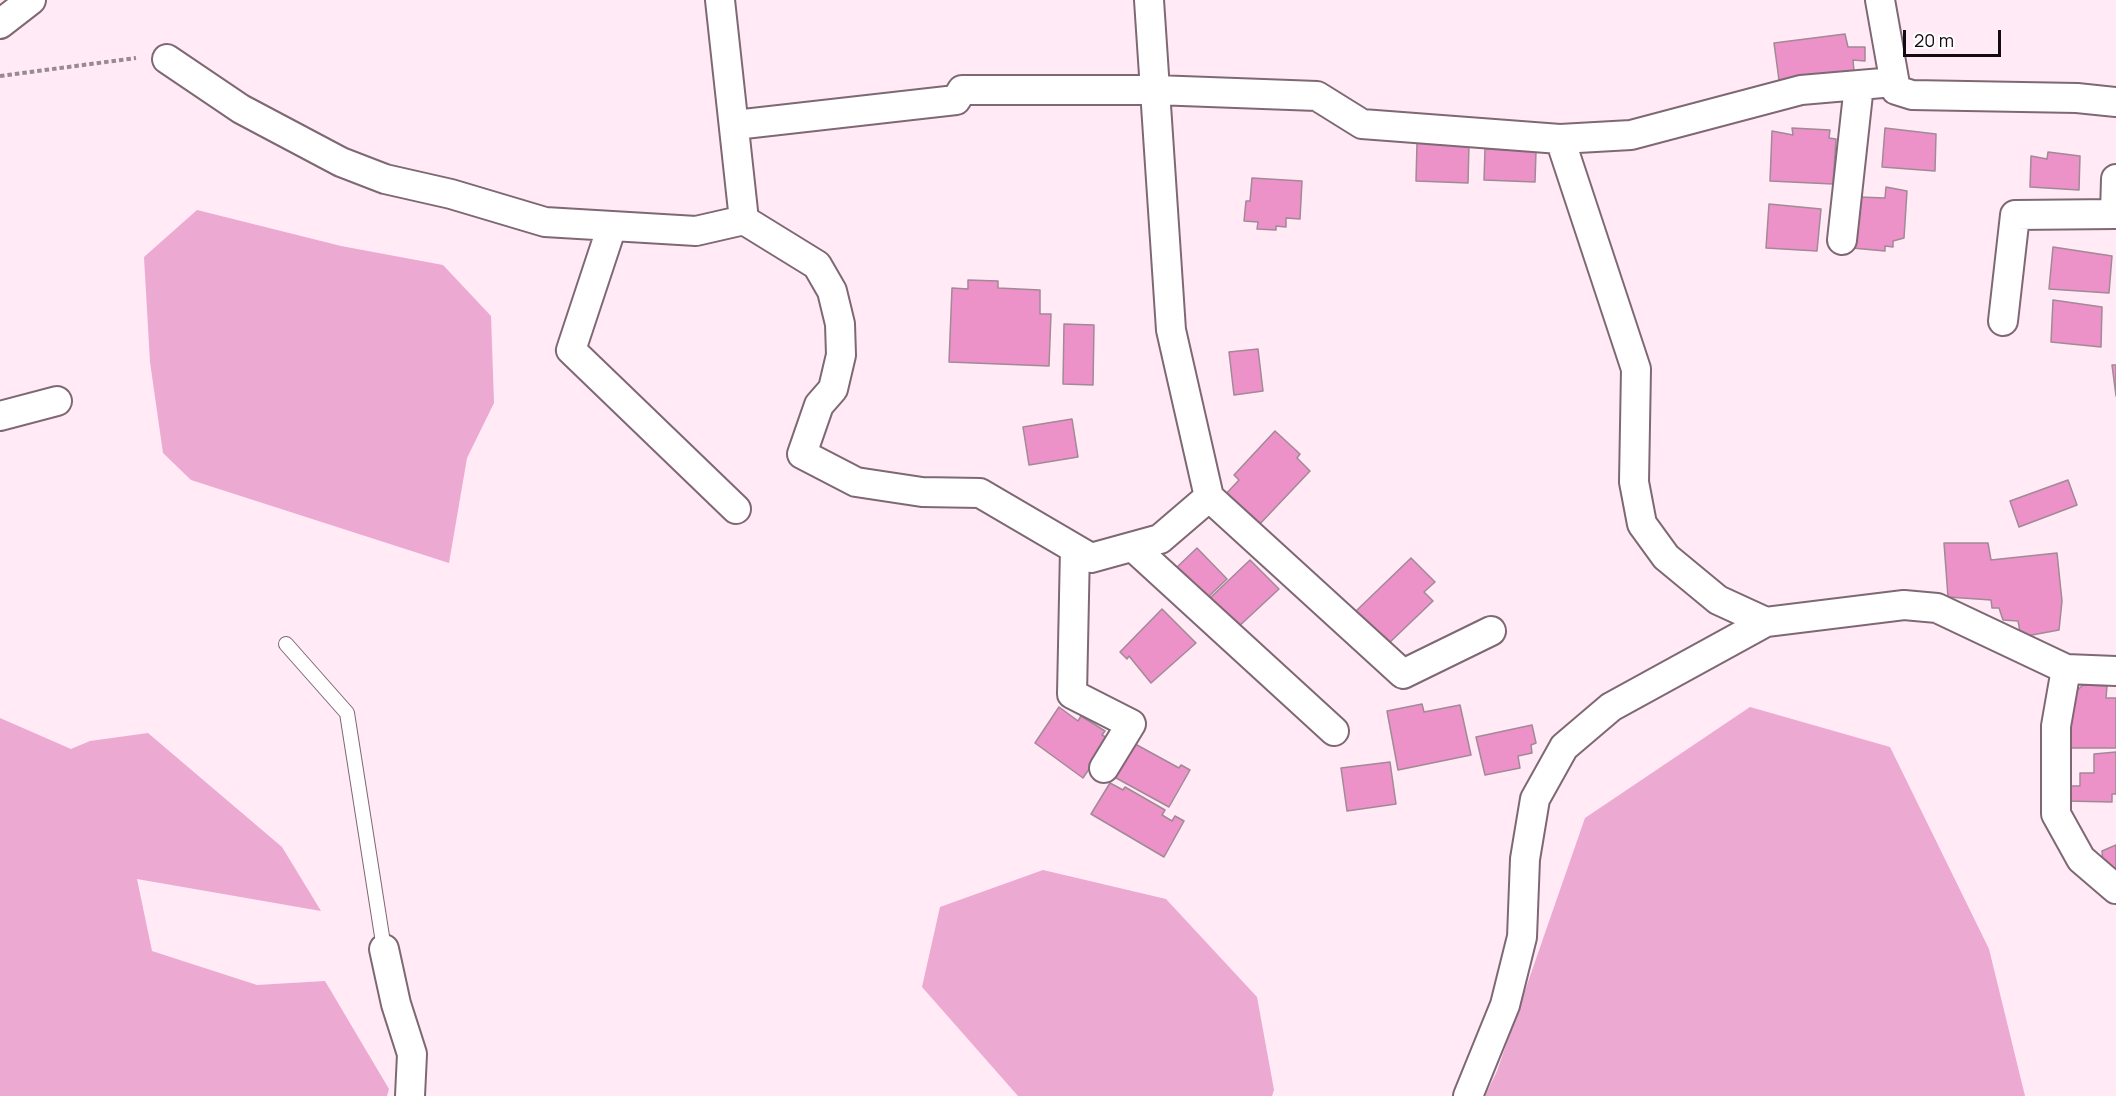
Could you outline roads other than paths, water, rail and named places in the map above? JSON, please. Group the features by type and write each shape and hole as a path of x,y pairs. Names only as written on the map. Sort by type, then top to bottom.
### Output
{"street":[{"path":"0,24 31,0"},
{"path":"720,0 744,220"},
{"path":"1149,0 1171,330 1209,497 1403,674 1491,631"},
{"path":"1880,0 1896,90 1912,95 2077,98 2116,102"},
{"path":"167,59 241,109 341,162 385,179 451,194 546,222 696,231 744,220 817,265 832,291 840,324 841,355 833,389 819,405 802,454 856,482 922,492 980,493 1091,558 1160,539 1209,497"},
{"path":"735,125 957,100 962,90 1155,90 1317,96 1362,124 1560,140 1631,135 1801,90 1894,82"},
{"path":"1842,240 1859,86"},
{"path":"1560,140 1636,369 1634,482 1642,524 1666,557 1718,600 1766,622"},
{"path":"2003,321 2015,215 2115,215 2116,179"},
{"path":"612,226 571,350 736,509"},
{"path":"0,416 57,401"},
{"path":"1133,547 1334,731"},
{"path":"1075,549 1072,694 1131,724 1104,768"},
{"path":"1468,1096 1505,1005 1522,937 1525,859 1535,799 1564,747 1611,707 1766,622 1904,605 1938,608 2066,669 2116,671"},
{"path":"2066,669 2056,726 2056,814 2081,859 2116,889"},
{"path":"384,949 396,1004 412,1054 410,1096"}],"lane":[{"path":"286,644 347,713 384,949"}]}
